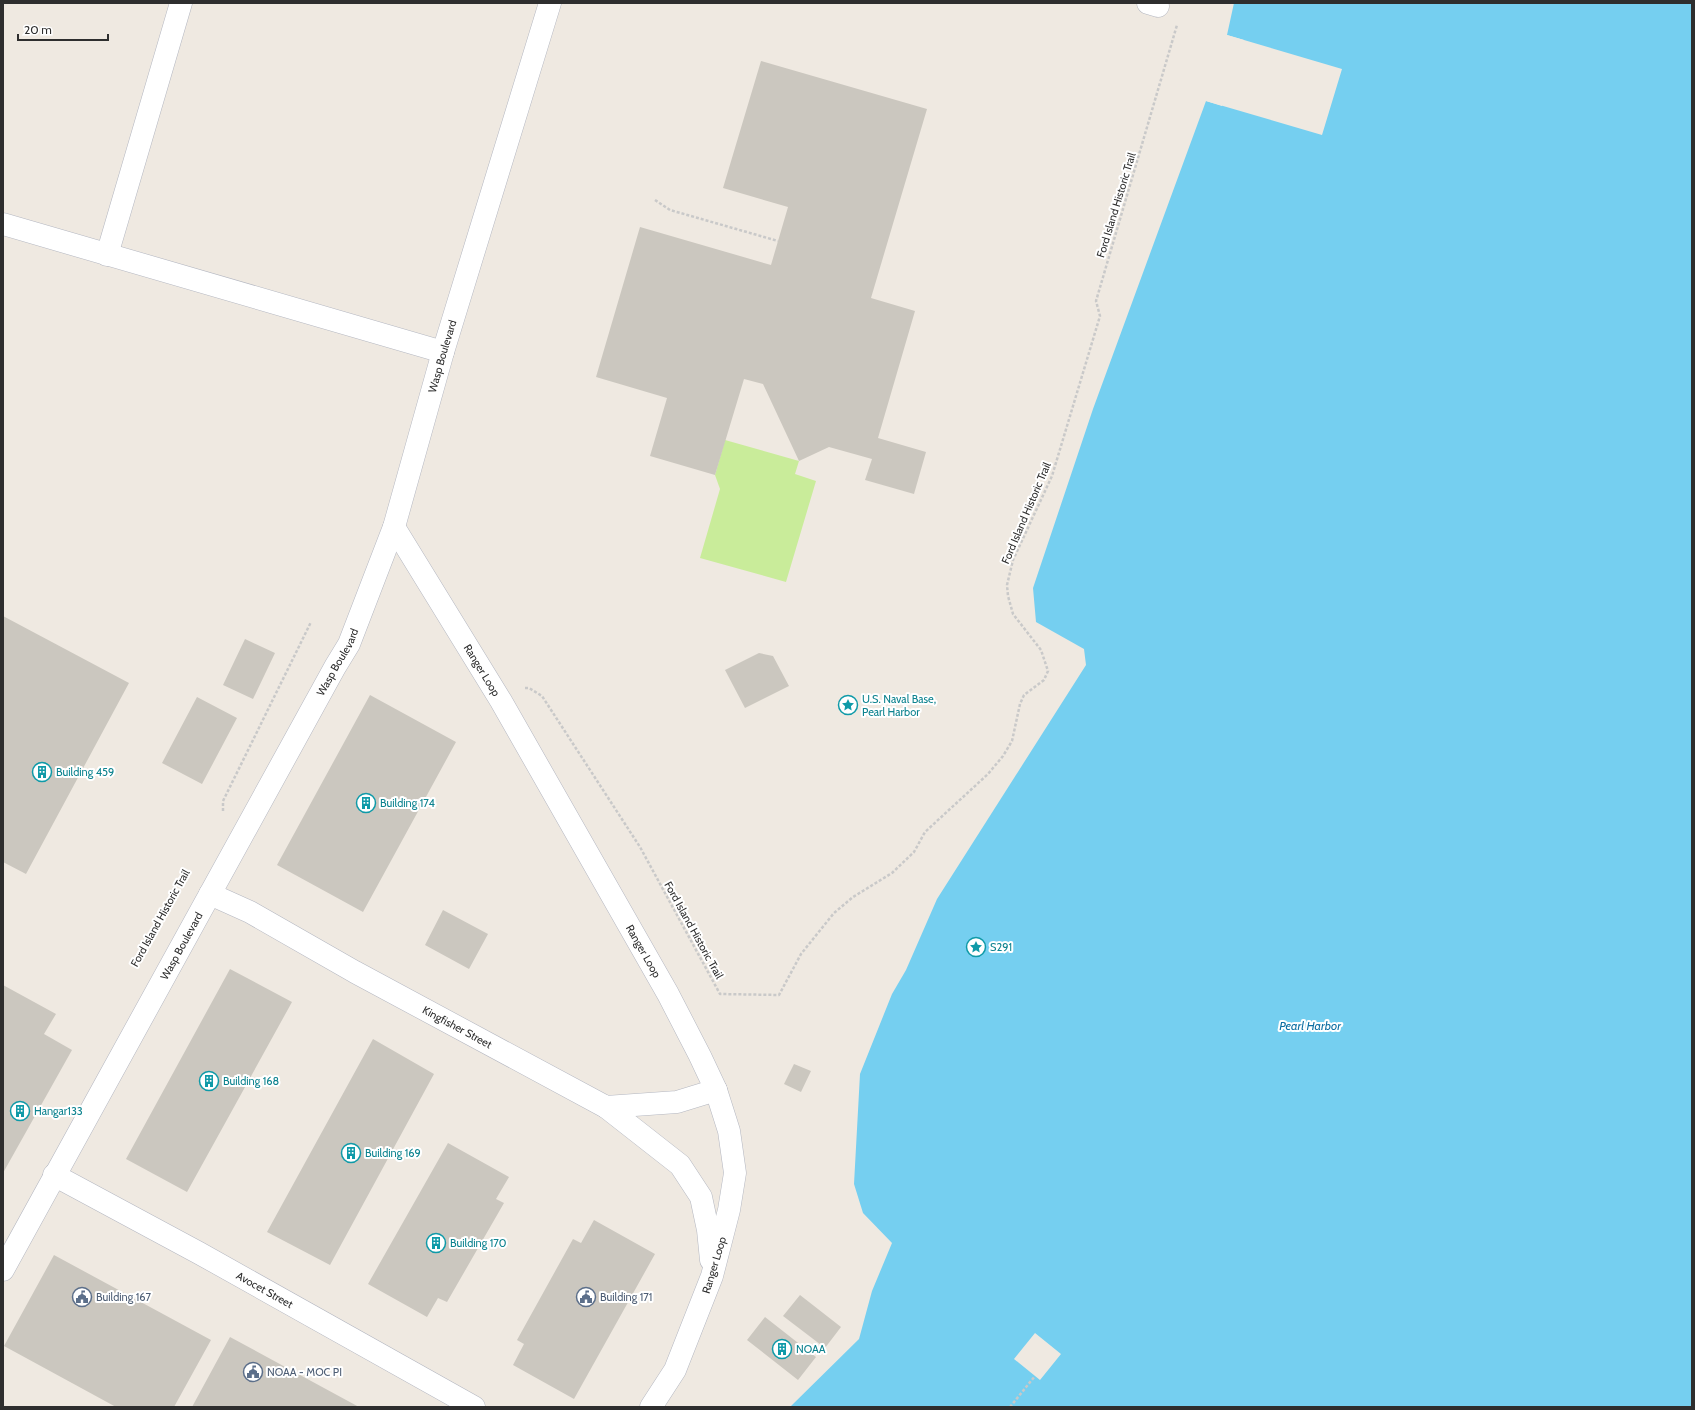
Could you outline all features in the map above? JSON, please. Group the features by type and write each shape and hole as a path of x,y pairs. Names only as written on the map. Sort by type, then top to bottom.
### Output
{"street":[{"path":"107,255 181,3"},
{"name":"Wasp Boulevard","path":"3,1270 54,1175 349,644 394,527 443,352 550,3"},
{"path":"3,224 443,352"},
{"name":"Ranger Loop","path":"394,527 501,701 668,994 716,1090 729,1131 734,1173 729,1210 712,1276 675,1370 651,1407"},
{"name":"Kingfisher Street","path":"210,894 250,912 355,972 606,1107 680,1165 701,1197 708,1230 712,1276"},
{"path":"606,1107 677,1102 716,1090"},
{"name":"Avocet Street","path":"54,1175 199,1253 474,1407"}],"path":[{"name":"Ford Island Historic Trail","path":"522,688 529,688 542,696 640,847 720,994 779,995 801,954 834,913 853,897 892,873 914,852 926,832 988,774 1003,756 1012,741 1020,704 1024,694 1044,680 1048,671 1041,650 1013,614 1008,596 1007,585 1013,560 1052,476 1061,449 1100,316 1096,301 1177,25"},
{"path":"655,200 670,210 778,241"},
{"path":"224,814 223,801 311,622"},
{"path":"1010,1407 1035,1376"}],"green space":[{"path":"725,440 799,461 795,474 816,481 786,582 700,558 720,489 715,475"}],"water":[{"name":"Pearl Harbor","path":"1234,3 1692,3 1692,1407 790,1407 859,1339 872,1291 892,1243 863,1213 854,1184 860,1074 892,994 906,970 937,899 1086,665 1084,649 1036,622 1033,588 1093,409 1206,101 1222,106 1244,40 1227,35"}],"pier":[{"path":"1227,35 1342,69 1322,135 1206,101 1207,99 1221,103 1242,41 1226,37"},
{"path":"1035,1333 1061,1354 1040,1380 1014,1359"}],"building":[{"path":"761,61 927,109 871,298 915,311 878,438 926,452 914,494 865,480 872,459 829,447 799,461 763,384 744,379 715,475 650,456 667,398 596,377 640,227 771,265 788,207 723,188"},
{"name":"Building 459","path":"3,616 129,683 26,874 3,862"},
{"path":"245,639 275,653 253,699 223,685"},
{"path":"759,653 773,656 789,686 745,708 725,670"},
{"name":"Building 174","path":"370,695 456,742 363,912 277,865"},
{"path":"197,697 237,718 202,784 162,763"},
{"path":"443,910 488,934 469,969 425,945"},
{"name":"Building 168","path":"230,969 292,1002 187,1192 126,1159"},
{"name":"Hangar133","path":"3,985 56,1014 44,1034 72,1050 3,1173"},
{"name":"Building 169","path":"373,1039 434,1074 330,1265 267,1232"},
{"path":"794,1064 811,1071 801,1092 784,1084"},
{"name":"Building 170","path":"448,1143 509,1177 496,1199 504,1203 447,1302 438,1298 427,1317 368,1284"},
{"name":"Building 171","path":"594,1220 655,1254 574,1399 513,1365 524,1344 517,1340 573,1239 581,1243"},
{"name":"Building 167","path":"54,1255 211,1340 174,1407 116,1407 4,1346"},
{"path":"800,1295 841,1327 825,1348 783,1316"},
{"name":"NOAA","path":"765,1317 816,1357 798,1380 747,1340"},
{"name":"NOAA - MOC PI","path":"230,1337 359,1407 192,1407"}],"place":[{"name":"U.S. Naval Base, Pearl Harbor","path":"848,705"},
{"name":"Building 459","path":"42,772"},
{"name":"Building 174","path":"366,803"},
{"name":"S291","path":"976,947"},
{"name":"Building 168","path":"209,1081"},
{"name":"Hangar133","path":"20,1111"},
{"name":"Building 169","path":"351,1153"},
{"name":"Building 170","path":"436,1243"},
{"name":"Building 167","path":"82,1297"},
{"name":"Building 171","path":"586,1297"},
{"name":"NOAA","path":"782,1349"},
{"name":"NOAA - MOC PI","path":"253,1372"}]}
